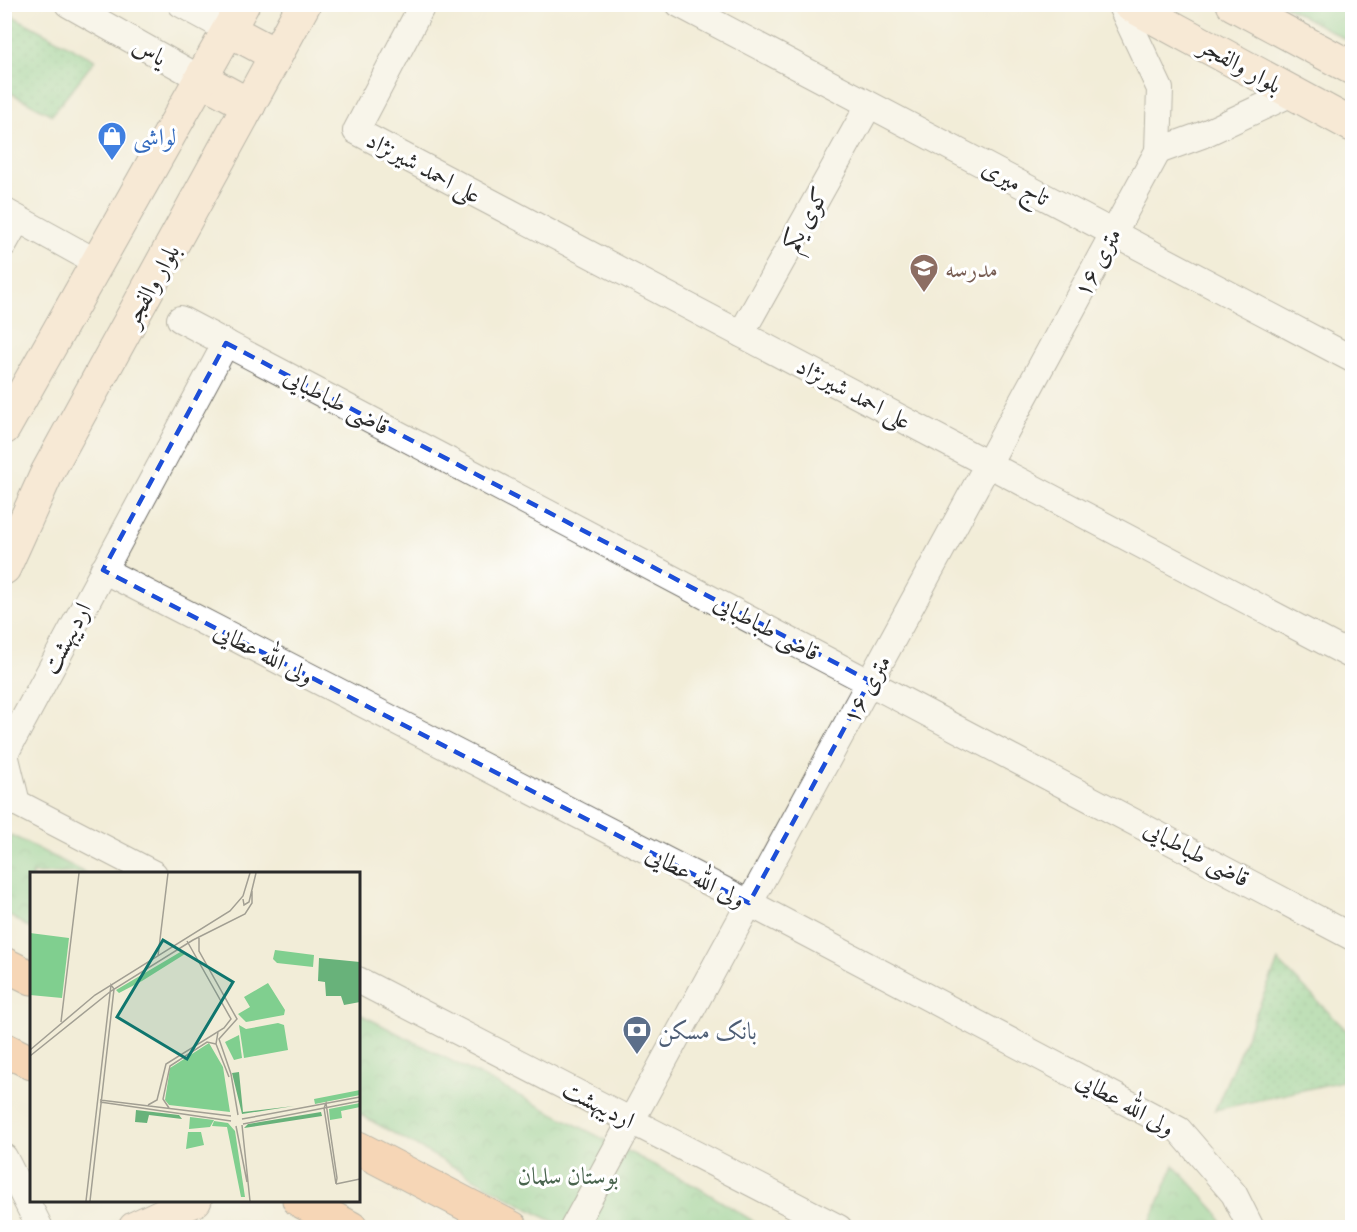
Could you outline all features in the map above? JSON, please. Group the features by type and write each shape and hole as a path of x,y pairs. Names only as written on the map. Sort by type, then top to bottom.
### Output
{"main road":[{"name":"بلوار والفجر","path":"4,568 48,473 304,4"},
{"name":"بلوار والفجر","path":"1129,4 1353,126"},
{"name":"بلوار والفجر","path":"1233,4 1353,68"},
{"path":"4,428 236,17 276,55"},
{"path":"201,79 249,105"},
{"path":"4,964 30,977"},
{"path":"4,1049 30,1062"},
{"path":"360,1149 512,1227"},
{"path":"151,1215 189,1202"},
{"path":"303,1202 351,1227"}],"street":[{"name":"یاس","path":"68,4 201,79"},
{"path":"181,4 236,17"},
{"name":"علی احمد شیرنژاد","path":"423,4 356,131 1353,656"},
{"name":"تاج میری","path":"679,4 1353,359"},
{"path":"1120,4 1160,89 1158,151 1202,135 1292,93"},
{"name":"کوی یکم","path":"741,334 869,105"},
{"name":"۱۶ متری","path":"573,1227 1158,151"},
{"path":"4,244 11,215 98,263"},
{"name":"قاضی طباطبایی","path":"180,319 1353,937"},
{"name":"اردیبهشت","path":"152,872 17,802 5,754 226,343"},
{"name":"ولی الله عطایی","path":"103,570 749,903 1179,1130 1234,1194 1251,1227"},
{"name":"اردیبهشت","path":"360,981 840,1227"},
{"path":"4,1157 39,1227"}],"highlighted area":[{"path":"226,343 870,681 749,903 103,570"}],"green space":[{"path":"1283,5 1352,5 1352,43"},
{"path":"5,12 95,60 52,115 5,90"},
{"path":"11,835 84,872 30,872 30,928 5,913 5,859"},
{"path":"1278,961 1352,1036 1352,1079 1215,1110"},
{"name":"بوستان سلمان","path":"360,1014 699,1188 763,1227 565,1227 360,1115"},
{"path":"1174,1165 1217,1212 1223,1227 1148,1227"}],"place":[{"name":"لواشی","path":"112,162"},
{"name":"مدرسه","path":"924,294"},
{"name":"بانک مسکن","path":"637,1056"}]}
